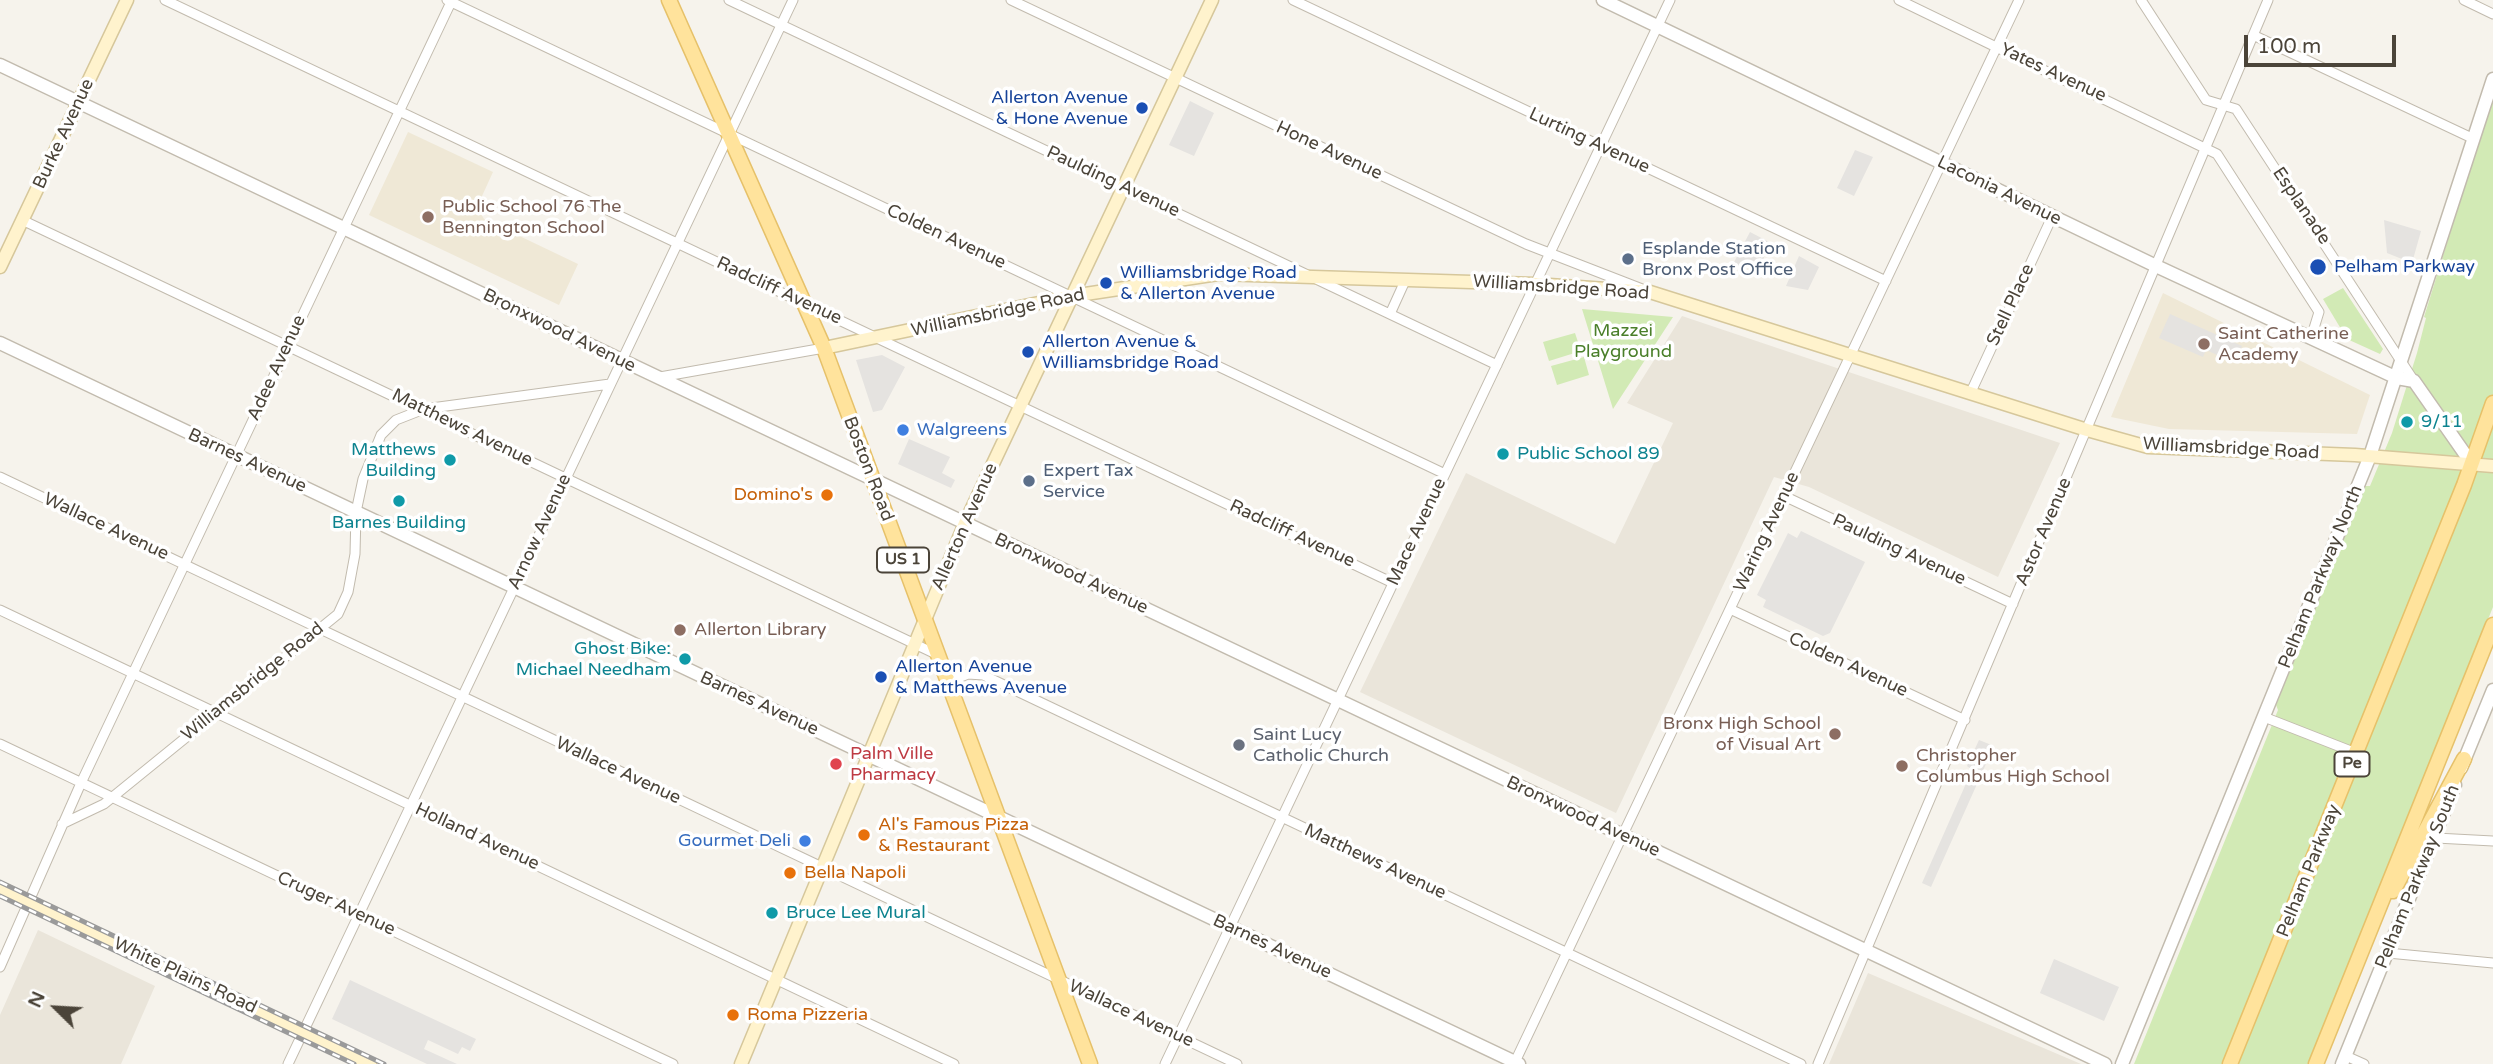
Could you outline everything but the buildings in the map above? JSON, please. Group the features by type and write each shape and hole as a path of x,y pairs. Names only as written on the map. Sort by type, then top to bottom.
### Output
{"main road":[{"name":"Burke Avenue","path":"0,267 127,0"},
{"name":"Boston Road","path":"669,0 824,348 1090,1064"},
{"name":"Allerton Avenue","path":"741,1064 965,523 1212,0"},
{"name":"Williamsbridge Road","path":"824,348 1072,296 1218,274 1535,284 1650,292 1970,394 2148,447 2370,456 2493,466"},
{"name":"Pelham Parkway","path":"2230,1064 2472,464 2493,404"},
{"path":"2316,1064 2493,625"},
{"path":"2371,929 2464,760"},
{"name":"White Plains Road","path":"0,888 370,1064"}],"street":[{"name":"Radcliff Avenue","path":"166,0 1393,583"},
{"name":"Paulding Avenue","path":"729,0 1497,365"},
{"name":"Arnow Avenue","path":"288,1064 793,0"},
{"name":"Hone Avenue","path":"1012,0 1526,244 1650,292"},
{"name":"Lurting Avenue","path":"1293,0 1886,281"},
{"name":"Laconia Avenue","path":"1602,0 2156,266 2397,378 2414,381"},
{"name":"Mace Avenue","path":"1165,1064 1670,0"},
{"name":"Yates Avenue","path":"1899,0 2205,147"},
{"name":"Waring Avenue","path":"1516,1063 2020,0"},
{"name":"Esplanade","path":"2141,0 2206,100 2236,109 2414,381 2472,464"},
{"name":"Astor Avenue","path":"1818,1064 2268,0"},
{"path":"2464,0 2493,14"},
{"name":"Adee Avenue","path":"0,967 132,673 450,1"},
{"name":"Colden Avenue","path":"450,1 1445,474"},
{"path":"2253,35 2474,139"},
{"name":"Bronxwood Avenue","path":"1,68 344,228 2105,1064"},
{"name":"Pelham Parkway North","path":"2122,1064 2370,456 2403,363 2493,79"},
{"path":"2205,147 2217,154 2319,312 2311,338"},
{"name":"Stell Place","path":"1970,394 2052,217"},
{"name":"Matthews Avenue","path":"22,220 938,655"},
{"path":"1390,314 1405,281"},
{"name":"Barnes Avenue","path":"0,343 1516,1063"},
{"name":"Williamsbridge Road","path":"657,378 824,348"},
{"name":"Williamsbridge Road","path":"62,824 111,797 338,614 348,592 355,554 356,512 363,479 381,435 396,420 424,410 610,384"},
{"name":"Wallace Avenue","path":"0,477 1237,1064"},
{"name":"Paulding Avenue","path":"1784,496 2013,604"},
{"name":"Colden Avenue","path":"1730,609 1965,720"},
{"name":"Holland Avenue","path":"0,610 954,1064"},
{"name":"Matthews Avenue","path":"948,682 968,674 983,675 1801,1064"},
{"name":"Pelham Parkway South","path":"2344,1060 2436,838 2464,760 2487,719 2493,690"},
{"path":"2264,717 2356,753"},
{"name":"Cruger Avenue","path":"0,744 673,1064"},
{"path":"2436,838 2493,841"},
{"path":"2388,953 2493,963"},
{"path":"2344,1060 2364,1064"}],"shaded area":[{"path":"1190,101 1214,113 1194,156 1169,145"},
{"name":"Public School 76 The Bennington School","path":"408,132 493,172 477,207 484,219 578,264 559,305 369,215"},
{"path":"1855,150 1873,157 1854,196 1837,188"},
{"path":"2384,220 2421,231 2412,263 2387,253"},
{"path":"1750,232 1771,243 1758,270 1746,265 1743,269 1732,266"},
{"path":"1799,256 1819,267 1808,290 1786,286"},
{"name":"Saint Catherine Academy","path":"2163,293 2370,395 2357,434 2169,429 2111,417"},
{"path":"2170,314 2242,346 2235,363 2206,350 2203,357 2159,338"},
{"path":"1682,316 2060,443 1998,577 1809,487 1774,477 1616,813 1360,692 1466,473 1615,544 1673,423 1627,403"},
{"path":"882,355 905,367 882,410 873,412 856,360"},
{"path":"909,439 950,457 942,473 955,480 951,488 898,464"},
{"path":"1801,531 1865,562 1830,633 1823,636 1763,607 1766,600 1757,595 1788,533 1797,538"},
{"path":"1979,740 1994,746 1931,887 1922,883 1972,770 1967,766"},
{"path":"38,930 155,986 121,1064 0,1064 0,1015"},
{"path":"2054,959 2119,987 2104,1021 2040,993"},
{"path":"1868,973 2081,1064 1829,1064"},
{"path":"350,980 476,1039 470,1051 462,1047 458,1054 428,1040 424,1049 457,1064 427,1064 332,1019"}],"green space":[{"name":"Pelham Parkway","path":"2493,95 2493,607 2308,1064 2134,1064 2278,710 2276,705 2365,486 2370,486 2392,433 2417,353 2426,318 2424,317"},
{"path":"2343,288 2383,349 2380,354 2347,339 2323,299"},
{"name":"Mazzei Playground","path":"1582,309 1673,317 1613,409"},
{"path":"1575,333 1581,351 1549,361 1543,342"},
{"path":"1584,357 1589,375 1557,385 1551,366"}],"railway":[{"path":"0,882 384,1064"},
{"path":"0,896 354,1064"}],"place":[{"name":"Allerton Avenue & Hone Avenue","path":"1142,108"},
{"name":"Public School 76 The Bennington School","path":"428,217"},
{"name":"Esplande Station Bronx Post Office","path":"1628,259"},
{"name":"Pelham Parkway","path":"2318,267"},
{"name":"Williamsbridge Road & Allerton Avenue","path":"1106,283"},
{"name":"Saint Catherine Academy","path":"2204,344"},
{"name":"Allerton Avenue & Williamsbridge Road","path":"1028,352"},
{"name":"9/11","path":"2407,422"},
{"name":"Walgreens","path":"903,430"},
{"name":"Public School 89","path":"1503,454"},
{"name":"Matthews Building","path":"450,460"},
{"name":"Expert Tax Service","path":"1029,481"},
{"name":"Domino's","path":"827,495"},
{"name":"Barnes Building","path":"399,501"},
{"name":"Allerton Library","path":"680,630"},
{"name":"Ghost Bike: Michael Needham","path":"685,659"},
{"name":"Allerton Avenue & Matthews Avenue","path":"881,677"},
{"name":"Bronx High School of Visual Art","path":"1835,734"},
{"name":"Saint Lucy Catholic Church","path":"1239,745"},
{"name":"Palm Ville Pharmacy","path":"836,764"},
{"name":"Christopher Columbus High School","path":"1902,766"},
{"name":"Al's Famous Pizza & Restaurant","path":"864,835"},
{"name":"Gourmet Deli","path":"805,841"},
{"name":"Bella Napoli","path":"790,873"},
{"name":"Bruce Lee Mural","path":"772,913"},
{"name":"Roma Pizzeria","path":"733,1015"}]}
